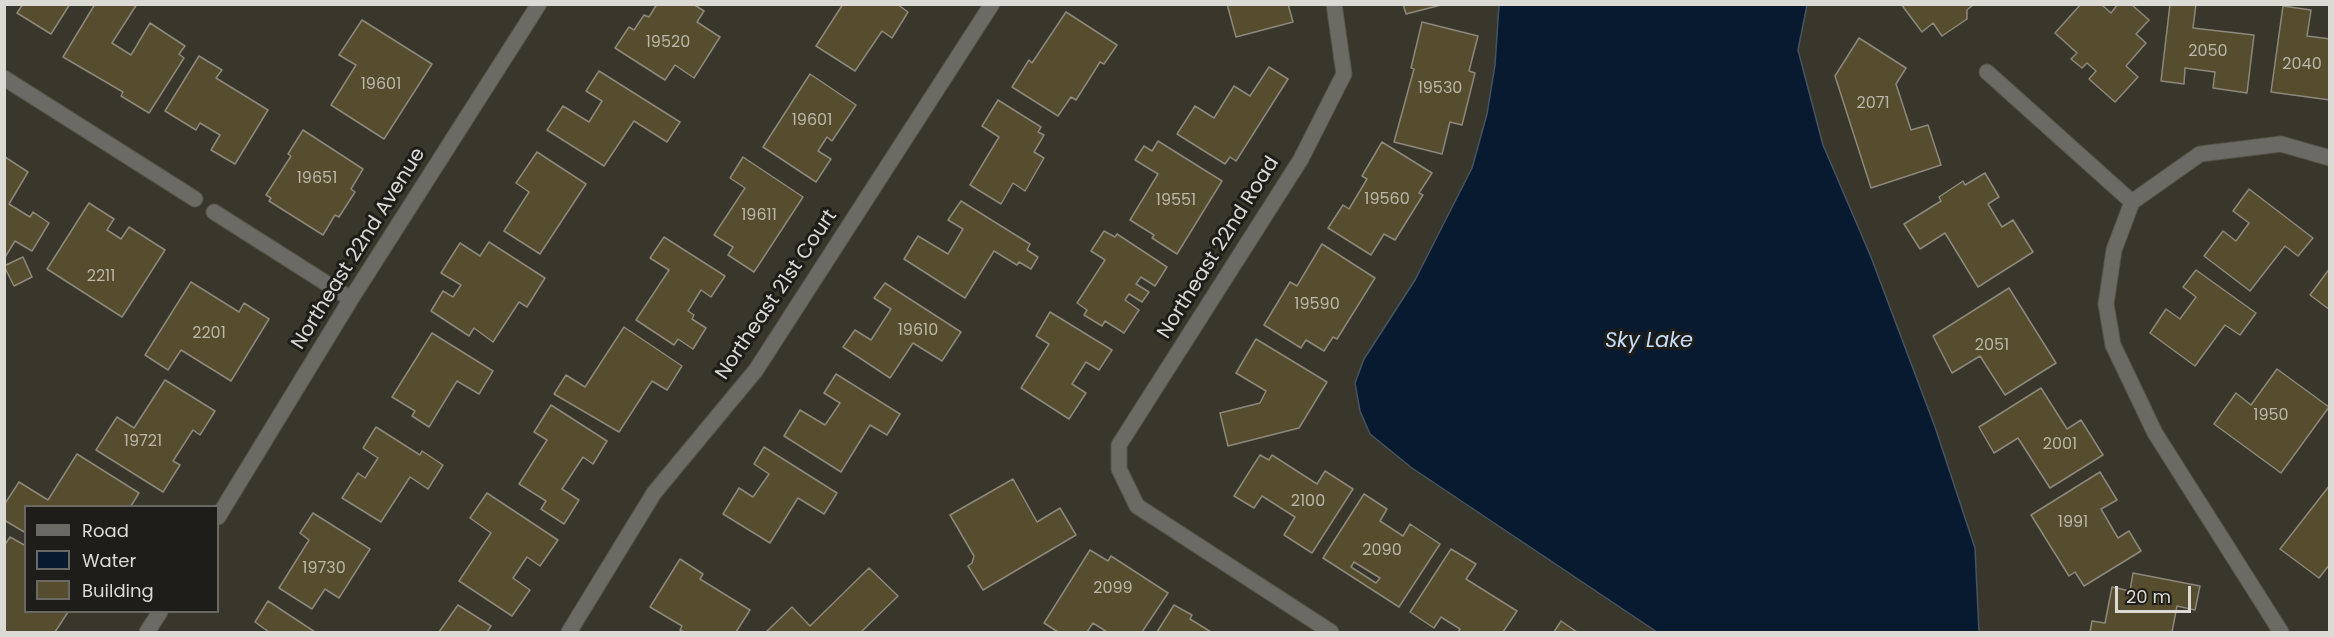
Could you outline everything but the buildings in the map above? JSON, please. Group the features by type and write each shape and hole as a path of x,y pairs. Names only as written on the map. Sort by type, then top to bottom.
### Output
{"street":[{"name":"Northeast 22nd Avenue","path":"219,515 351,299 539,4"},
{"name":"Northeast 21st Court","path":"575,630 654,493 756,370 992,4"},
{"name":"Northeast 22nd Road","path":"1331,633 1137,506 1119,469 1119,445 1301,159 1344,74 1334,4"},
{"path":"1988,72 2132,202"},
{"path":"4,78 195,199"},
{"path":"2281,633 2155,433 2113,345 2106,304 2114,250 2132,202 2200,154 2281,144 2330,158"},
{"path":"214,212 351,299"},
{"path":"147,633 159,613"}],"water":[{"name":"Sky Lake","path":"1499,5 1807,5 1798,50 1823,145 1871,257 1935,427 1975,548 1979,632 1657,632 1412,468 1370,434 1360,411 1355,383 1364,359 1415,280 1472,168 1487,114 1495,65"}]}
